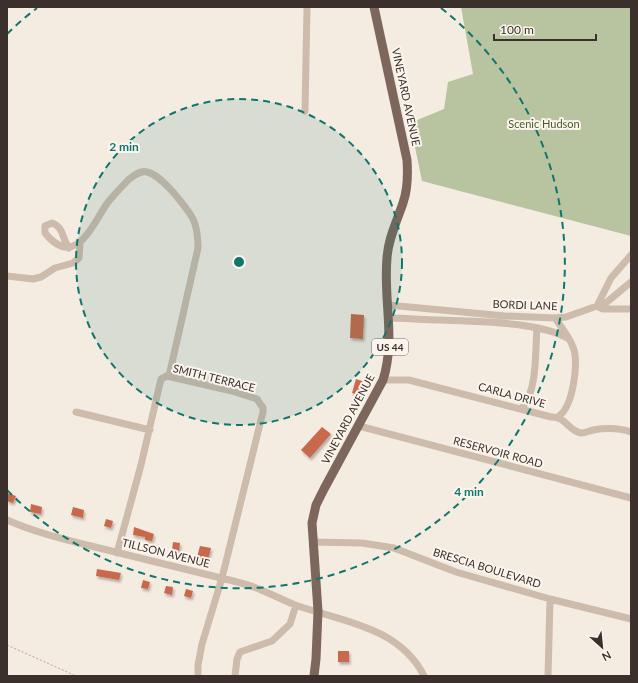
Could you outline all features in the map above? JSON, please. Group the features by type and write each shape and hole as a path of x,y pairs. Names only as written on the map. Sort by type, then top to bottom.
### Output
{"main road":[{"name":"VINEYARD AVENUE","path":"314,676 318,610 312,523 316,505 383,380 390,352 387,258 390,241 406,192 407,160 374,7"}],"street":[{"path":"305,111 307,7"},
{"path":"70,248 80,243 89,235 107,204 116,193 133,176 141,172 146,171 156,176 191,214 198,229 198,248 169,376"},
{"path":"7,276 33,279 41,277 55,268 74,262 79,258 80,243"},
{"path":"631,255 611,278 597,306 603,309 631,309"},
{"name":"BORDI LANE","path":"388,304 505,316 555,318 566,317 607,302 631,282"},
{"path":"389,318 483,321 537,328 559,333 569,338"},
{"path":"555,318 569,338 576,358 568,405 559,416"},
{"path":"521,408 526,404 532,381 537,328"},
{"name":"SMITH TERRACE","path":"118,553 150,430 161,379 169,376 253,397 257,399 262,408 257,436 222,578"},
{"name":"CARLA DRIVE","path":"383,380 409,380 551,417 559,416 578,432 583,433 594,430 617,429 631,432"},
{"path":"76,412 150,430"},
{"name":"RESERVOIR ROAD","path":"359,426 631,498"},
{"name":"TILLSON AVENUE","path":"7,520 45,534 222,578 258,589 296,605 318,610 370,628 382,634 410,655 424,676"},
{"name":"BRESCIA BOULEVARD","path":"313,542 362,544 394,548 456,572 550,599 631,619"},
{"path":"198,676 198,665 202,644 222,578"},
{"path":"548,676 550,599"},
{"path":"235,676 237,659 240,652 272,641 290,624 296,605"}],"path":[{"path":"7,644 76,676"}],"green space":[{"name":"Scenic Hudson","path":"461,7 631,7 631,236 422,181 410,123 444,109 448,82 473,74"}],"building":[{"path":"351,314 364,315 363,339 350,338"},
{"path":"356,379 365,382 360,396 352,393"},
{"path":"322,427 331,434 310,458 301,450"},
{"path":"7,493 16,496 13,503 7,501"},
{"path":"31,504 42,507 41,514 30,512"},
{"path":"73,507 84,510 83,518 71,515"},
{"path":"106,519 113,521 111,528 104,526"},
{"path":"134,527 154,534 152,541 145,540 145,537 133,535"},
{"path":"173,542 180,543 179,551 172,550"},
{"path":"200,546 211,548 207,564 196,561"},
{"path":"97,569 121,573 119,580 96,576"},
{"path":"143,580 150,582 148,589 141,588"},
{"path":"166,586 173,587 172,595 164,593"},
{"path":"186,589 193,591 191,598 184,596"},
{"path":"338,651 349,651 349,662 338,662"}]}
